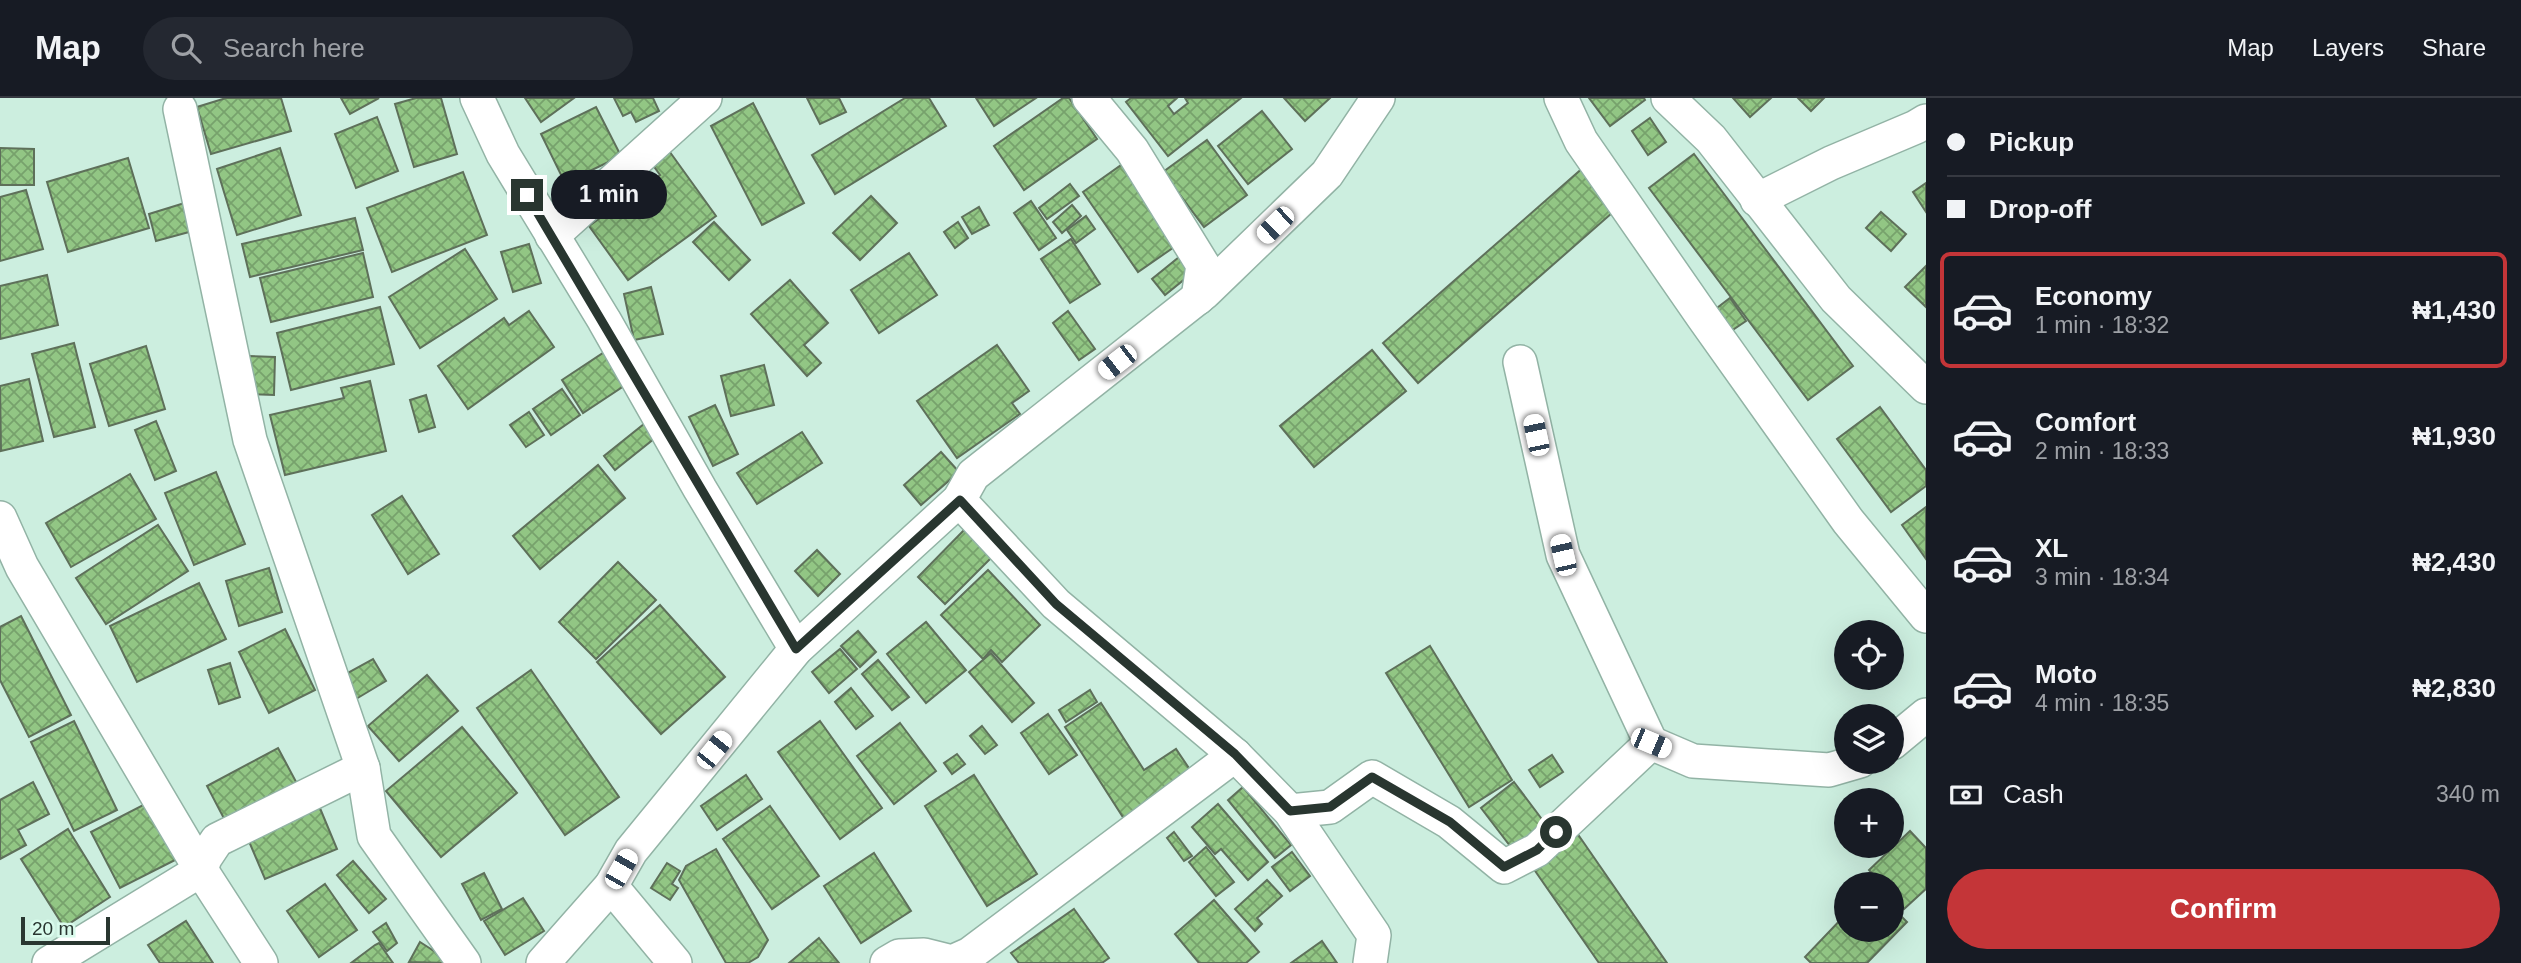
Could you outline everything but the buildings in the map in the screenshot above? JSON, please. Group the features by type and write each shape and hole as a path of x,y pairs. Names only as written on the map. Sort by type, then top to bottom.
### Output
{"street":[{"path":"477,98 503,153 796,649"},
{"path":"552,236 705,98"},
{"path":"1089,98 1132,150 1203,264 1198,298"},
{"path":"543,963 611,886 631,851 796,649 960,500 973,475 1198,298 1327,174 1378,98"},
{"path":"1561,98 1581,141 1703,317 1848,521 1925,613"},
{"path":"1668,98 1711,139 1836,299 1920,370"},
{"path":"180,109 250,440 363,768 374,836 464,963"},
{"path":"1758,200 1831,163 1926,121"},
{"path":"1520,362 1563,555 1651,743 1693,761 1834,769"},
{"path":"960,500 1056,604 1235,754 1290,811 1374,935 1370,963"},
{"path":"0,519 11,573 261,963"},
{"path":"1904,733 1926,715"},
{"path":"1290,811 1330,807 1372,777 1450,822 1504,867 1537,850 1651,743"},
{"path":"887,963 899,956 924,955 952,962 970,954 1235,754"},
{"path":"49,963 201,870 205,858 217,840 363,768"},
{"path":"611,886 675,963"}],"route":[{"path":"527,195 604,320 700,489 796,649 960,500 1056,604 1235,754 1290,811 1330,807 1372,777 1450,822 1504,867 1537,850 1556,832"}]}
